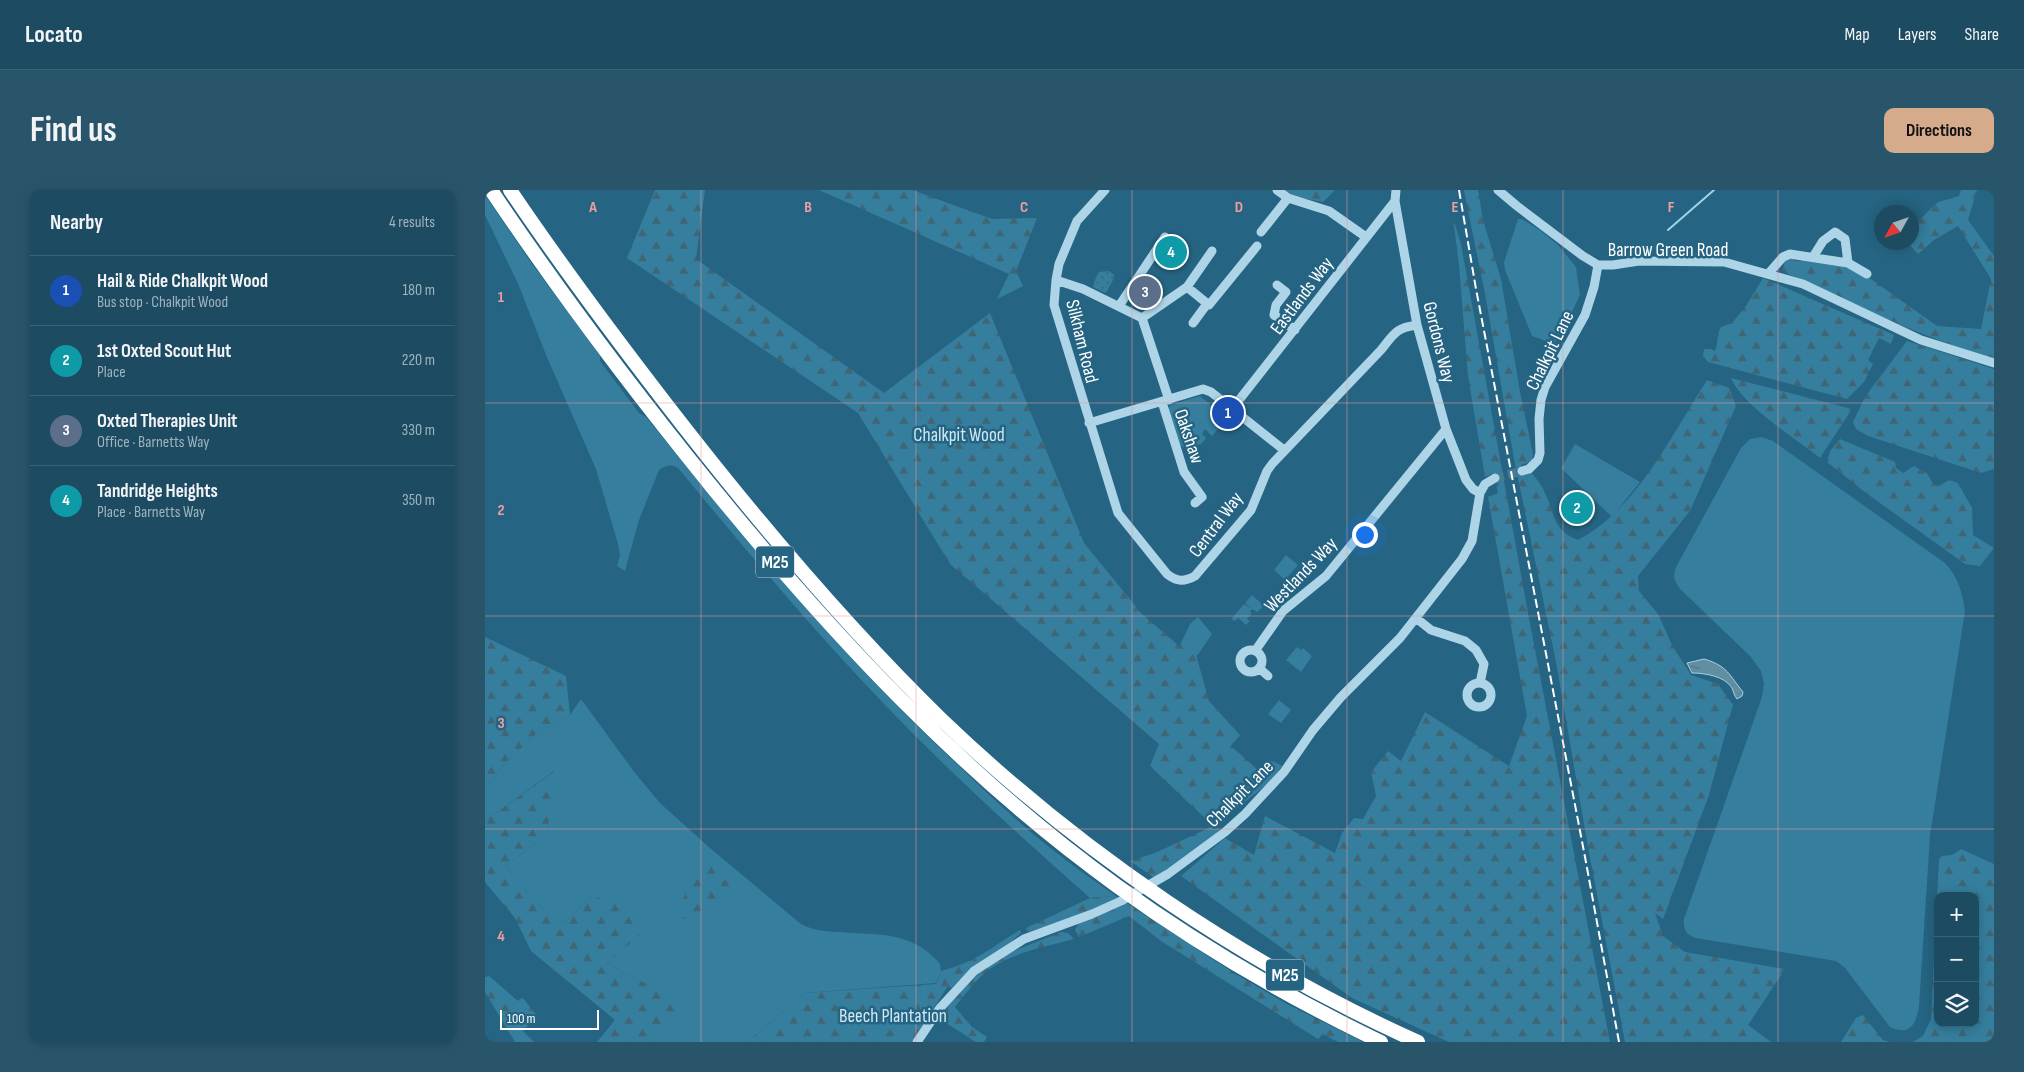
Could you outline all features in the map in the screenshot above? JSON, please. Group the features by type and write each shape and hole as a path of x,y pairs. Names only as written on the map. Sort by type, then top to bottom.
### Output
{"highway":[{"name":"M25","path":"491,190 547,272 617,367 733,512 827,621 900,700 952,750 1033,820 1114,884 1150,909 1263,980 1381,1042"},
{"name":"M25","path":"510,190 597,314 695,441 758,518 852,625 919,697 990,764 1052,816 1135,879 1219,935 1280,972 1343,1006 1418,1042"}],"street":[{"name":"Silkham Road","path":"1089,424 1054,305 1055,280 1059,264 1077,221 1105,190"},
{"path":"1277,190 1288,198 1329,211 1366,237"},
{"name":"Gordons Way","path":"1396,190 1395,202 1417,326 1446,429 1466,480 1473,489 1480,493"},
{"name":"Barrow Green Road","path":"1498,190 1583,256 1598,265 1639,261 1724,262 1803,284 1921,340 1994,364"},
{"path":"1261,232 1288,198"},
{"name":"Eastlands Way","path":"1232,408 1395,202"},
{"path":"1813,257 1823,241 1835,232 1845,239 1848,263"},
{"path":"1119,306 1165,237"},
{"path":"1193,323 1257,246"},
{"path":"1142,318 1187,287 1212,251"},
{"path":"1768,274 1783,257 1790,254 1848,263 1867,274"},
{"name":"Chalkpit Lane","path":"1522,471 1529,470 1538,460 1540,453 1539,419 1541,400 1545,387 1585,315 1594,287 1598,265"},
{"path":"1055,280 1069,284 1142,318 1165,401"},
{"path":"1277,285 1286,292 1276,305 1274,315 1295,330"},
{"path":"1187,287 1207,304"},
{"name":"Central Way","path":"1089,424 1118,513 1167,574 1174,580 1183,581 1195,576 1251,510 1267,472 1284,450 1381,350 1395,332 1400,328 1417,326"},
{"path":"1089,424 1203,390 1211,392 1284,450"},
{"name":"Oakshaw","path":"1165,401 1184,472 1202,497 1195,504"},
{"name":"Westlands Way","path":"1255,651 1283,611 1326,576 1446,429"},
{"path":"1480,493 1485,484 1495,478"},
{"name":"Chalkpit Lane","path":"917,1042 940,1008 974,971 1024,939 1092,914 1121,901 1168,874 1225,832 1245,814 1284,772 1327,713 1382,658 1417,618 1467,550 1471,541 1480,493"},
{"path":"1417,618 1431,630 1465,641 1476,650 1483,664 1480,683"},
{"path":"1255,651 1261,656 1259,668 1249,671 1243,668 1240,662 1244,652 1255,651"},
{"path":"1259,668 1268,676"}],"green space":[{"name":"Chalkpit Wood","path":"655,190 705,190 696,259 884,393 990,313 1084,543 1142,614 1178,645 1195,651 1209,701 1240,735 1231,746 1258,770 1264,762 1273,761 1282,766 1270,782 1214,826 1221,831 1156,879 1130,861 1155,853 1213,826 1150,766 1159,744 950,564 858,413 627,258"},
{"path":"819,190 912,190 992,219 1037,218 1016,271 1023,286 997,299 1009,274"},
{"path":"1283,190 1335,190 1323,202 1291,196"},
{"path":"1464,190 1478,190 1483,220 1501,279 1520,392 1533,454 1532,461 1521,465 1523,475 1531,472 1539,482 1544,490 1555,521 1563,531 1578,540 1618,510 1651,469 1707,380 1729,388 1736,406 1690,511 1638,576 1639,591 1658,614 1672,645 1691,675 1718,684 1733,705 1709,795 1663,919 1655,913 1663,936 1685,952 1785,969 1748,1025 1771,1042 1625,1042 1588,847 1556,662 1514,459 1486,299"},
{"path":"1961,190 1977,190 1968,220 1994,256 1994,360 1905,327 1818,286 1782,272 1786,258 1834,262 1864,274 1937,326 1981,329 1991,279 1958,226 1934,240 1918,254 1914,250 1919,250 1919,220 1938,202 1959,196"},
{"path":"485,195 530,261 600,356 600,361 639,413 646,417 758,553 836,641 917,725 1007,812 1072,865 1116,896 1090,898 948,768 842,660 678,468 669,466 659,470 639,520 625,571 617,566 620,555 618,544 596,469 546,355 519,286 485,215"},
{"path":"1453,218 1461,244 1528,613 1610,1042 1449,1042 1352,998 1181,876 1225,838 1254,855 1265,816 1335,853 1342,833 1354,818 1363,819 1376,796 1371,772 1388,751 1401,761 1425,712 1509,766 1527,716 1488,497 1498,493 1494,473 1485,477 1468,376 1459,265"},
{"path":"1518,219 1522,219 1541,231 1558,245 1576,267 1580,295 1561,335 1554,344 1532,336 1505,270 1504,262"},
{"path":"1109,271 1114,275 1106,293 1093,287 1099,272"},
{"path":"1763,278 1894,335 1891,344 1879,338 1868,360 1873,364 1864,382 1847,399 1708,362 1703,356 1704,349 1715,351 1721,327 1732,323 1746,306"},
{"path":"1907,341 1994,369 1994,469 1981,473 1868,436 1856,429 1853,422 1865,397"},
{"path":"1731,378 1852,409 1820,458 1758,410 1746,399"},
{"path":"1200,396 1227,418 1212,436 1205,429 1202,434 1206,438 1201,444 1184,448 1179,444 1168,409 1171,405"},
{"path":"1761,437 1773,441 1945,563 1959,585 1962,597 1965,611 1930,836 1919,1006 1914,1023 1911,1027 1903,1030 1890,1027 1845,968 1836,961 1695,938 1687,933 1684,926 1684,919 1762,697 1764,684 1761,671 1750,656 1679,588 1674,578 1675,569 1741,448 1750,439"},
{"path":"1840,439 1895,462 1896,468 1903,473 1914,466 1927,473 1933,484 1939,486 1949,480 1958,483 1972,508 1973,535 1994,548 1980,566 1965,564 1866,493 1827,462 1830,451"},
{"path":"1575,444 1640,482 1612,517 1561,468"},
{"path":"1286,555 1298,565 1285,580 1274,570"},
{"path":"1252,595 1264,606 1257,612 1245,603"},
{"path":"1244,604 1252,609 1250,612 1252,613 1247,619 1250,621 1246,625 1238,618 1235,621 1231,619"},
{"path":"1198,617 1212,634 1197,656 1180,645 1190,624"},
{"path":"485,637 566,676 570,715 533,736 502,767 485,789"},
{"path":"1297,647 1301,650 1303,648 1312,656 1301,672 1286,660"},
{"path":"581,699 635,773 660,803 710,848 801,924 820,930 881,935 906,940 930,953 940,964 941,971 936,983 805,993 747,1042 653,1042 648,1039 653,987 625,974 607,962 592,895 564,924 549,916 505,866 547,835 554,771 485,821 485,789 502,767 533,736 570,715"},
{"path":"1279,700 1291,710 1281,723 1268,714"},
{"path":"555,771 547,835 505,866 549,916 564,924 592,895 623,907 640,936 607,962 625,974 653,987 682,1017 648,1039 653,1042 597,1042 615,1020 531,951 515,918 485,882 485,821"},
{"path":"1961,849 1994,864 1994,1042 1913,1042 1923,1036 1931,1019 1934,959 1934,1027 1979,1027 1979,892 1937,892 1939,859 1942,856 1952,855"},
{"path":"712,859 726,866 736,879 730,892 715,910 703,917 694,919 676,918 675,910 685,895 682,885 691,868 701,869"},
{"path":"1116,896 1119,898 1052,925 1027,932 1026,928 1090,898"},
{"path":"1125,902 1237,975 1287,1004 1363,1042 1338,1042 1323,1034 1318,1039 1161,941 1129,916 1079,937 1075,930 1079,923"},
{"name":"Beech Plantation","path":"1020,930 1021,933 1004,947 951,988 948,986 912,1042 747,1042 805,993 936,984 941,971 973,959"},
{"path":"1061,932 1068,933 1074,939 1024,952 996,965 979,978 955,1007 972,1027 987,1037 984,1042 976,1042 938,1018 972,977 1007,954"},
{"path":"489,976 518,1001 522,997 537,1016 523,1031 534,1042 515,1042 485,992 485,977"},
{"path":"1863,1015 1883,1040 1890,1042 1841,1042 1856,1018"}],"water":[{"path":"1704,659 1723,668 1743,692 1742,696 1737,699 1729,684 1719,678 1692,673 1687,663"}],"waterway":[{"path":"1668,230 1714,190"}],"tunnel":[{"path":"1495,478 1522,471"}],"railway":[{"path":"1459,190 1476,289 1619,1042"}],"place":[{"name":"Tandridge Heights","path":"1171,252"},
{"name":"Oxted Therapies Unit","path":"1145,292"},
{"name":"Hail & Ride Chalkpit Wood","path":"1228,413"},
{"name":"1st Oxted Scout Hut","path":"1577,508"}]}
